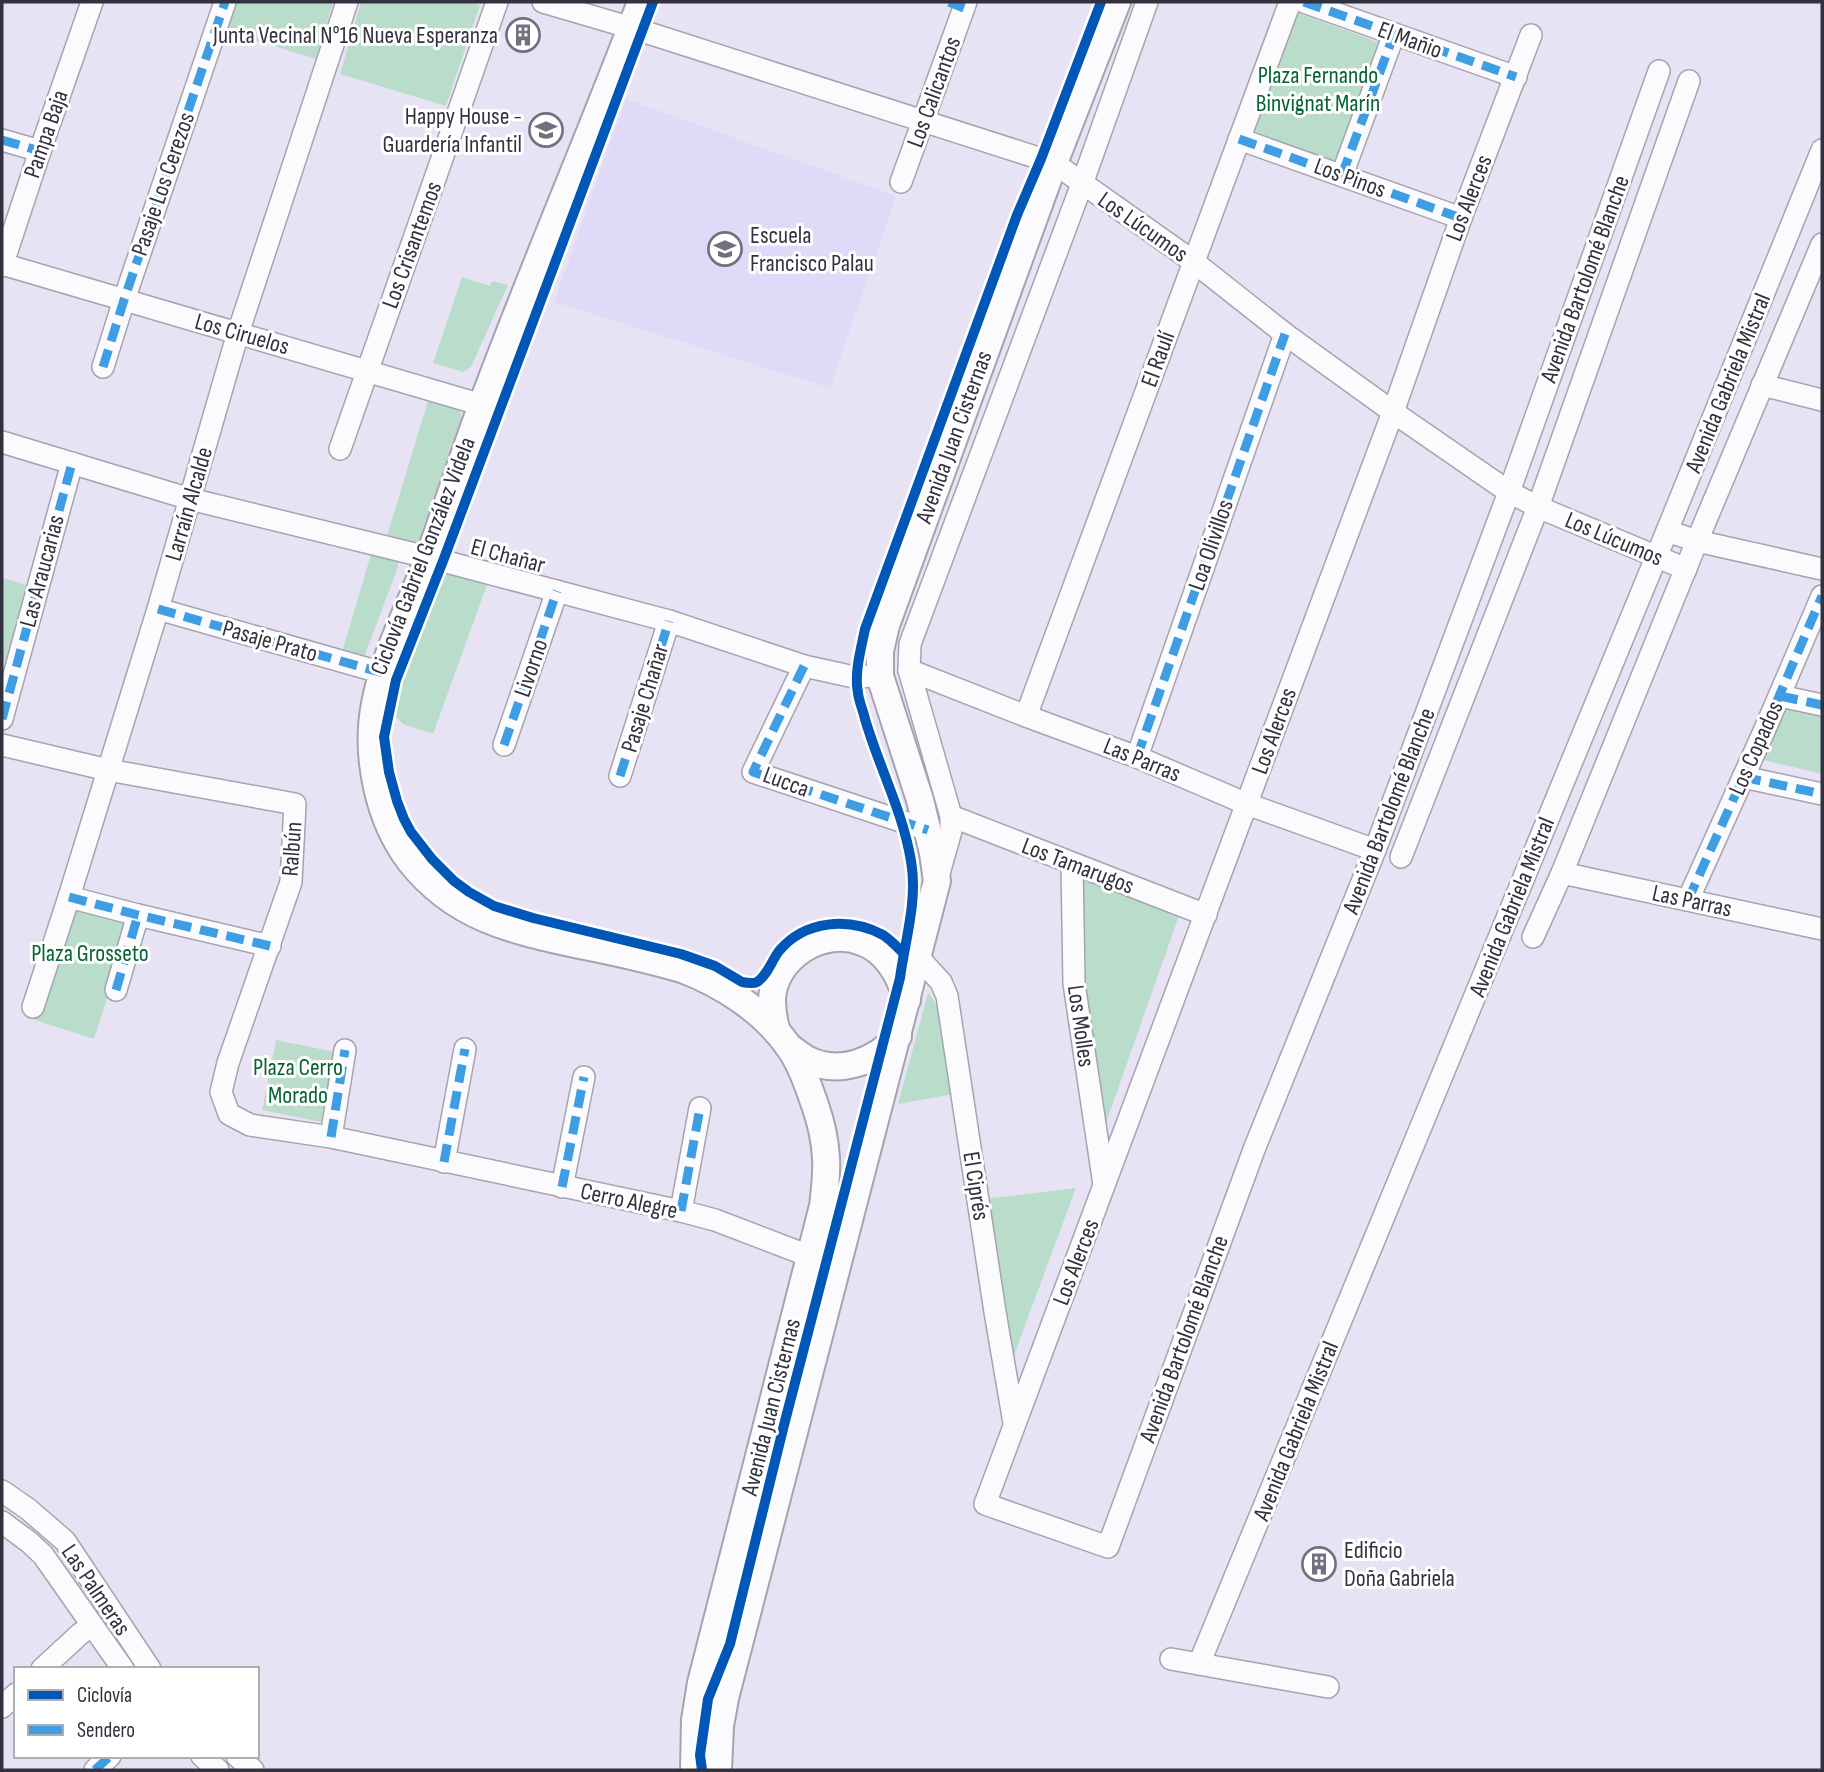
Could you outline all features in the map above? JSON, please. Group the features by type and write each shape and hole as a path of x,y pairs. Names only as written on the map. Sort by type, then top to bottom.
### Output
{"main road":[{"path":"641,2 482,405 429,558 383,673 372,725 379,791 392,830 410,860 438,889 470,912 507,928 644,959 695,974 746,1004 783,1040 807,1059 820,1064 851,1065 869,1059 880,1053 898,1036"},
{"name":"Avenida Juan Cisternas","path":"718,1770 720,1726 725,1699 937,881 928,830 880,676 880,651 886,625 1054,163 1117,2"},
{"path":"783,1040 772,1001 781,969 803,948 827,940 852,939 876,950 900,978 906,1000"},
{"name":"Avenida Juan Cisternas","path":"694,1770 695,1720 701,1683 823,1206 826,1178 824,1137 800,1067 783,1040"}],"street":[{"name":"Pasaje Los Cerezos","path":"103,367 225,2"},
{"name":"Larraín Alcalde","path":"33,1007 158,609 238,333 346,2"},
{"name":"Los Crisantemos","path":"340,449 497,2"},
{"name":"Los Lúcumos","path":"543,2 1054,163 1194,262 1285,334 1509,492 1538,507 1686,569"},
{"name":"Avenida Juan Cisternas","path":"937,881 951,831 951,816 909,670 910,644 1147,2"},
{"name":"El Raulí","path":"1026,716 1290,2"},
{"name":"El Mañio","path":"1304,2 1516,77"},
{"name":"Pampa Baja","path":"2,265 87,3"},
{"name":"Los Calicantos","path":"901,182 923,123 959,4"},
{"path":"1342,175 1394,34"},
{"name":"Los Alerces","path":"1108,1546 985,1504 1531,35"},
{"name":"Avenida Bartolomé Blanche","path":"1108,1546 1255,1147 1375,850 1509,492 1658,71"},
{"name":"Avenida Bartolomé Blanche","path":"1401,857 1538,507 1689,81"},
{"name":"Los Pinos","path":"1239,139 1461,218"},
{"path":"2,140 40,151"},
{"name":"Avenida Gabriela Mistral","path":"1199,1664 1822,150"},
{"name":"Avenida Gabriela Mistral","path":"1533,937 1562,873 1822,244"},
{"name":"Los Ciruelos","path":"2,265 482,405"},
{"name":"Loa Olivillos","path":"1137,757 1285,334"},
{"path":"1762,385 1822,400"},
{"name":"El Chañar","path":"2,442 190,499 669,621 804,666 854,677 880,676"},
{"name":"Las Araucarias","path":"2,719 72,463"},
{"name":"Los Lúcumos","path":"1667,531 1697,541 1822,569"},
{"name":"Livorno","path":"504,745 557,591"},
{"name":"Los Copados","path":"1688,900 1822,596"},
{"name":"Pasaje Prato","path":"158,609 383,673"},
{"name":"Pasaje Chañar","path":"621,776 669,621"},
{"name":"Lucca","path":"804,666 753,772 928,830"},
{"name":"Las Parras","path":"909,670 1137,757 1247,804 1375,850"},
{"path":"1780,696 1822,705"},
{"name":"Ralbún","path":"2,744 108,770 295,804 292,882 228,1063 222,1092 229,1114 250,1125"},
{"path":"1743,777 1822,794"},
{"name":"Los Tamarugos","path":"951,816 1206,915"},
{"name":"Los Molles","path":"1072,864 1073,983 1104,1186"},
{"name":"Las Parras","path":"1562,873 1822,929"},
{"path":"69,897 270,946"},
{"path":"116,990 138,915"},
{"name":"El Ciprés","path":"918,957 942,982 947,996 1014,1425"},
{"path":"444,1162 465,1049"},
{"path":"331,1137 345,1050"},
{"path":"562,1187 584,1077"},
{"path":"681,1211 700,1108"},
{"name":"Cerro Alegre","path":"250,1125 331,1137 681,1211 715,1220 809,1256"},
{"name":"Las Palmeras","path":"2,1492 28,1509 65,1541 149,1667"},
{"name":"Las Palmeras","path":"2,1522 43,1555 122,1667"},
{"path":"45,1667 80,1633 91,1626"},
{"path":"1171,1659 1328,1687"},
{"path":"204,1758 218,1770"},
{"path":"239,1758 253,1770"}],"shaded area":[{"name":"Escuela Francisco Palau","path":"626,99 896,196 830,388 554,302"}],"green space":[{"path":"233,2 333,2 316,59 224,31"},
{"path":"361,2 470,2 480,5 446,106 340,74"},
{"name":"Plaza Fernando Binvignat Marín","path":"1298,13 1383,44 1339,165 1253,134"},
{"path":"462,277 490,286 492,281 508,285 471,367 463,372 433,363"},
{"path":"428,401 458,408 462,416 419,541 409,546 386,539"},
{"path":"372,551 398,560 398,567 363,660 342,652"},
{"path":"444,569 487,585 433,734 403,724 393,714 401,680"},
{"path":"2,578 27,585 5,662 2,661"},
{"path":"1782,705 1822,714 1822,774 1759,759"},
{"path":"1074,874 1181,910 1101,1137 1069,974"},
{"name":"Plaza Grosseto","path":"73,903 133,919 94,1039 35,1020"},
{"path":"928,993 943,1026 954,1094 898,1104"},
{"name":"Plaza Cerro Morado","path":"276,1040 335,1052 321,1122 262,1110"},
{"path":"1076,1188 1010,1366 984,1199"}],"marked path":[{"path":"103,367 225,2"},
{"path":"949,2 964,8"},
{"path":"1304,2 1516,77"},
{"path":"1342,175 1394,34"},
{"path":"1239,139 1461,218"},
{"path":"2,140 40,151"},
{"path":"1137,757 1285,334"},
{"path":"2,719 72,463"},
{"path":"504,745 557,591"},
{"path":"1688,900 1822,596"},
{"path":"158,609 383,673"},
{"path":"620,776 669,621"},
{"path":"804,666 753,772 928,830"},
{"path":"1780,696 1822,705"},
{"path":"1743,777 1822,794"},
{"path":"69,897 270,946"},
{"path":"116,990 138,915"},
{"path":"444,1162 465,1049"},
{"path":"331,1137 345,1050"},
{"path":"562,1187 584,1077"},
{"path":"681,1211 700,1108"},
{"path":"95,1770 108,1758"}],"cycle path":[{"name":"Ciclovía Gabriel González Videla","path":"653,2 396,680 384,737 389,772 404,819 432,859 454,881 494,906 681,954 715,966 748,983 761,979 779,951 801,933 828,925 842,924 870,929 886,937 903,953"},
{"path":"702,1770 700,1755 708,1699 730,1644 900,978 910,920 913,876 907,843 897,807 871,737 857,685 857,669 865,629 1017,215 1101,2"}],"place":[{"name":"Junta Vecinal N°16 Nueva Esperanza","path":"523,35"},
{"name":"Happy House - Guardería Infantil","path":"546,130"},
{"name":"Escuela Francisco Palau","path":"725,249"},
{"name":"Edificio Doña Gabriela","path":"1319,1564"}]}
